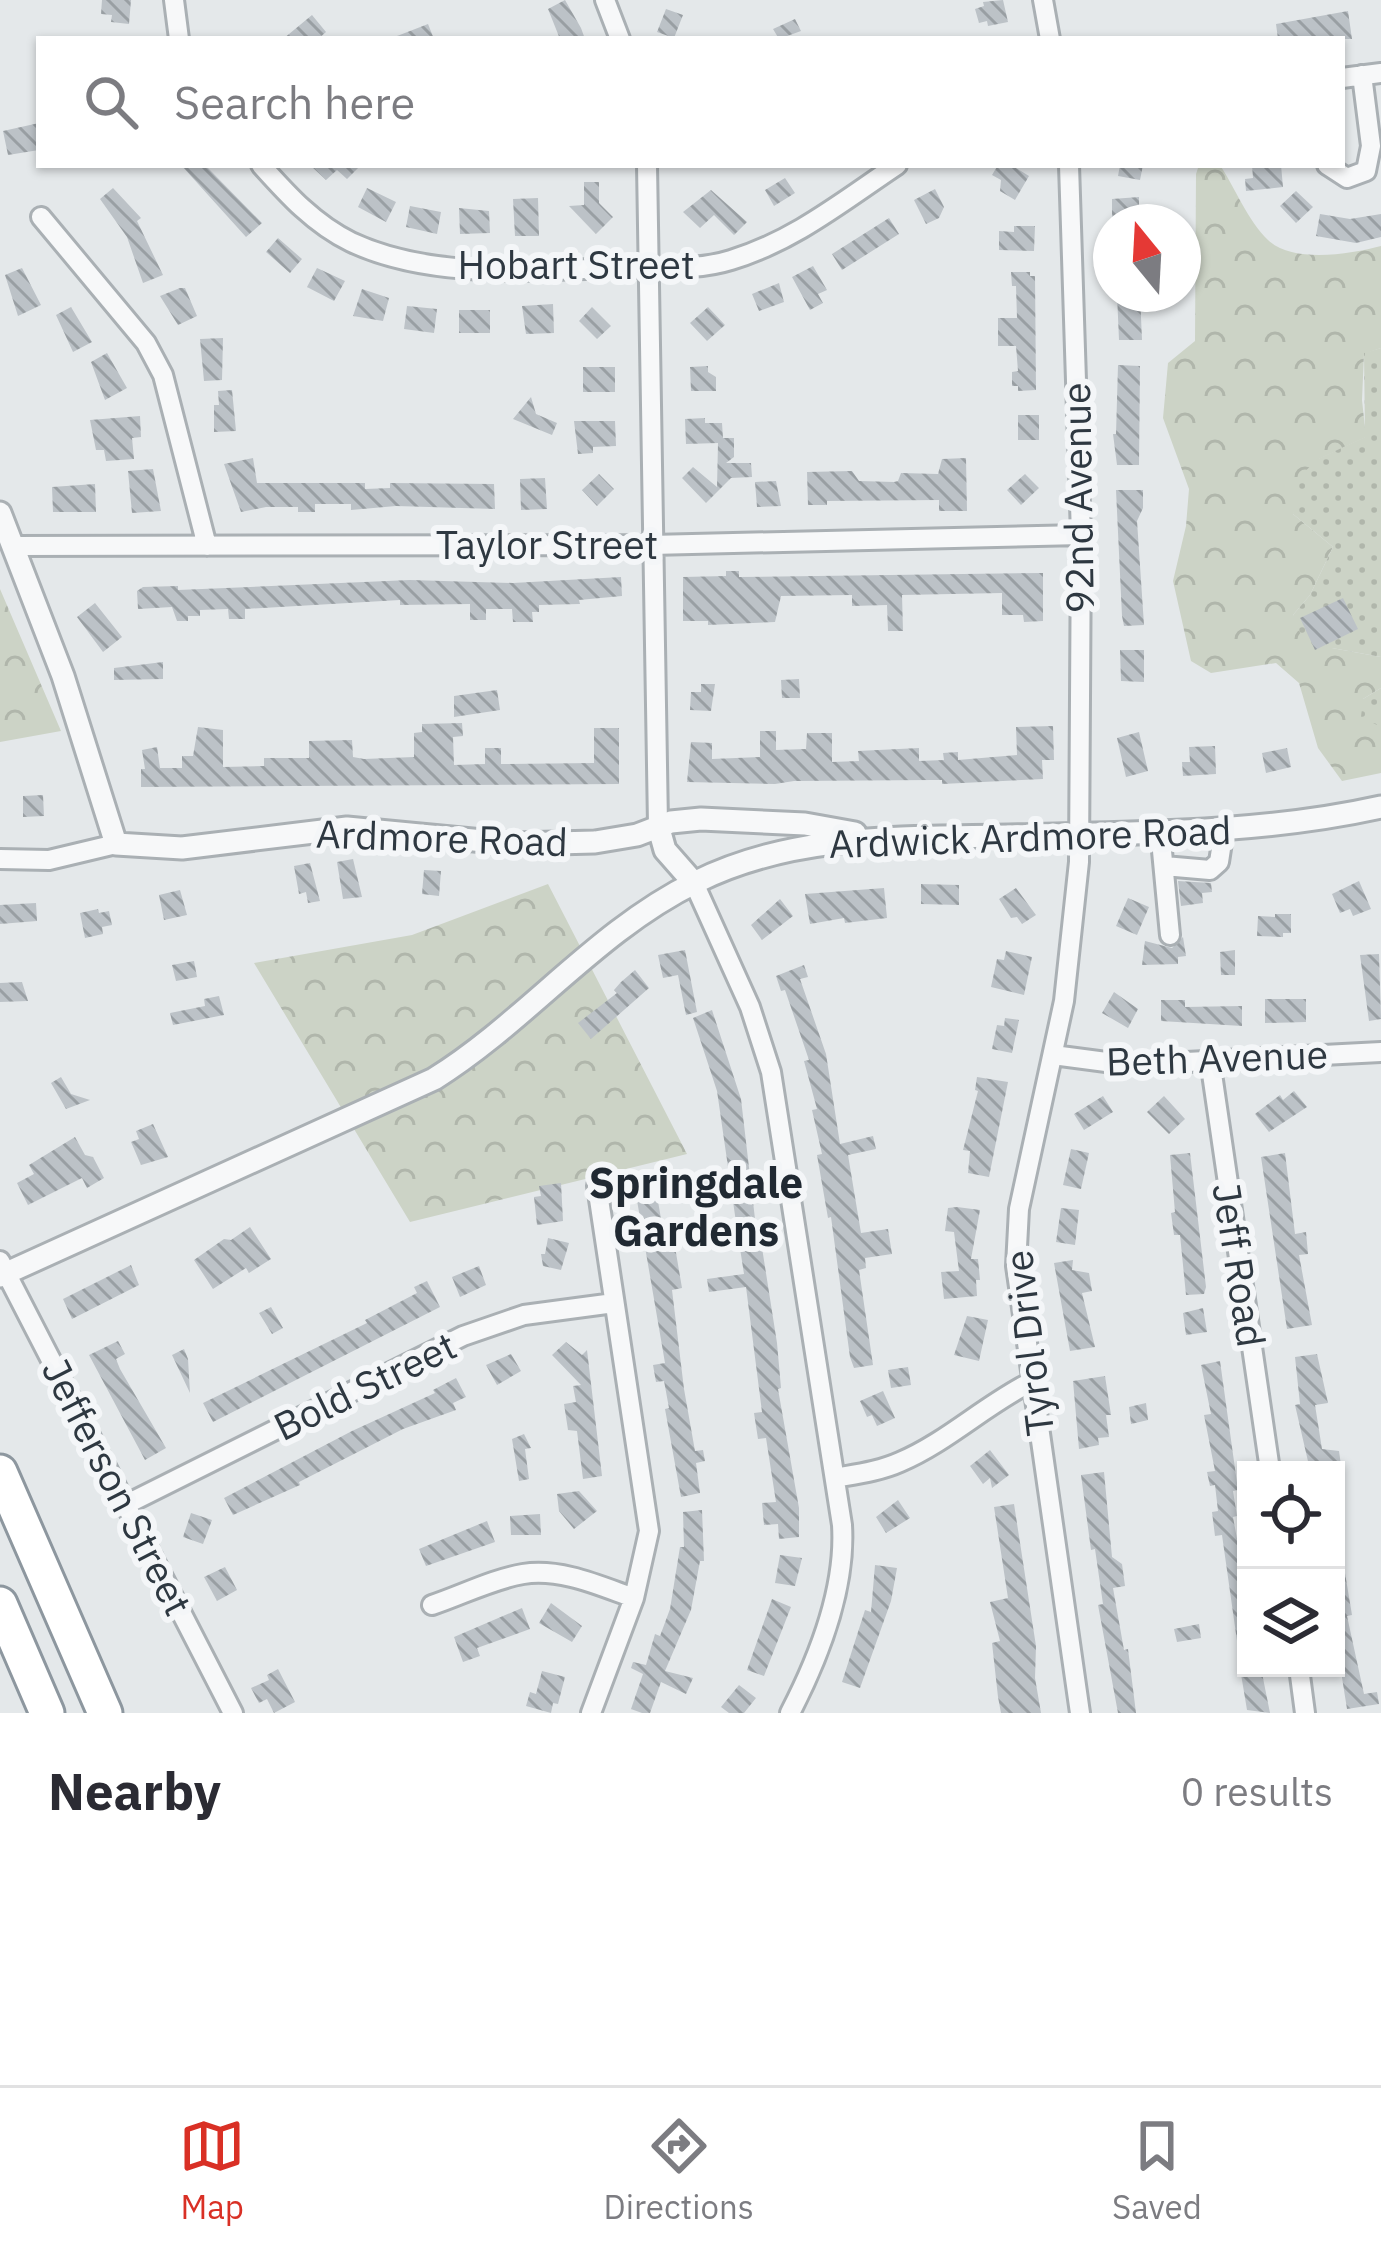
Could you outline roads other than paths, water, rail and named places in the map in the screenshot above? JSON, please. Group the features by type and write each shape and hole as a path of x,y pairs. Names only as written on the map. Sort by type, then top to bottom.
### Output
{"highway":[{"path":"0,1472 105,1713"},
{"path":"0,1604 47,1713"}],"street":[{"path":"174,0 179,36"},
{"path":"605,0 619,36"},
{"path":"1043,0 1049,36"},
{"path":"1332,168 1347,178 1366,171 1371,156 1362,76"},
{"name":"Hobart Street","path":"264,168 314,220 352,243 395,257 478,268 706,266 776,244 893,168"},
{"path":"647,168 658,825 665,850 694,883 750,1007 771,1072 843,1544 838,1580 790,1713"},
{"name":"92nd Avenue","path":"1069,168 1081,535 1080,832"},
{"path":"40,217 146,343 163,375 207,546"},
{"path":"0,513 70,695 116,844"},
{"name":"Taylor Street","path":"13,547 651,545 1081,535"},
{"name":"Ardwick Ardmore Road","path":"2,1270 434,1079 484,1045 619,930 694,883 782,851 882,837 1296,824 1381,807"},
{"name":"Ardmore Road","path":"0,859 49,860 116,844 182,848 347,828 562,844 620,839 658,825 726,819 805,824 882,837"},
{"path":"1164,866 1210,870 1219,862 1224,829"},
{"path":"1160,830 1170,935"},
{"name":"Tyrol Drive","path":"1080,832 1072,944 1016,1239 1031,1382 1080,1713"},
{"name":"Beth Avenue","path":"1053,1054 1129,1065 1381,1052"},
{"name":"Jeff Road","path":"1210,1060 1269,1461"},
{"path":"592,1713 648,1546 648,1509 597,1186"},
{"name":"Jefferson Street","path":"2,1270 233,1713"},
{"name":"Bold Street","path":"128,1504 463,1336 524,1315 614,1303"},
{"path":"835,1478 911,1456 1031,1382"},
{"path":"433,1605 535,1573 566,1576 634,1598"},
{"path":"1300,1677 1306,1713"}],"district":[{"name":"Springdale Gardens","path":"696,1207"}]}
